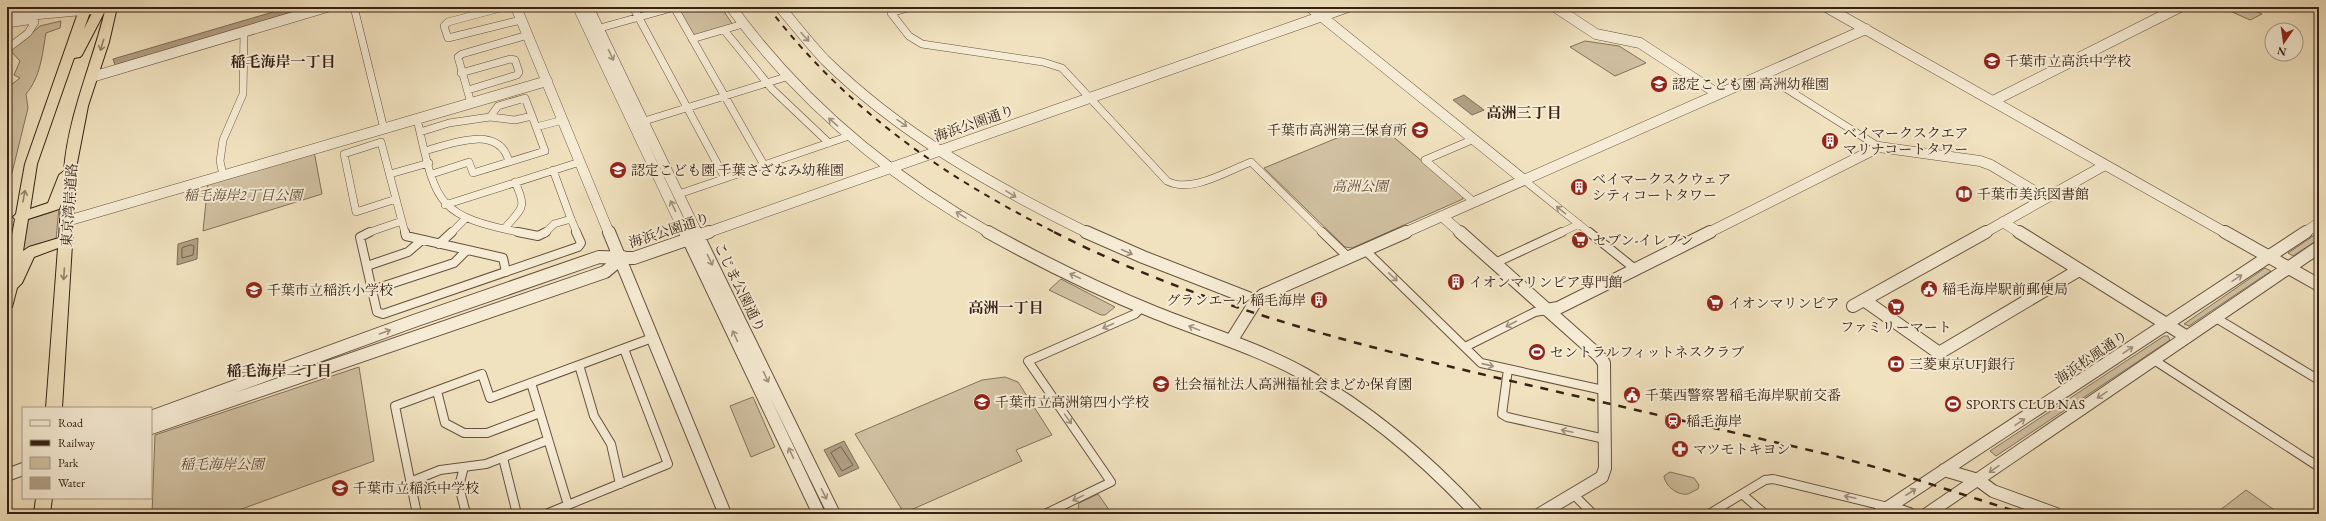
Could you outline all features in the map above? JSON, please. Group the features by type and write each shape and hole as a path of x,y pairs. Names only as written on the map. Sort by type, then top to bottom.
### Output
{"highway":[{"name":"東京湾岸道路","path":"54,407 71,163 82,106 103,42 100,7"},
{"path":"7,300 30,164 60,79 100,7"},
{"path":"20,217 54,206 71,163"},
{"path":"7,300 28,254 66,241"},
{"path":"42,514 44,499"}],"street":[{"path":"7,12 63,7"},
{"path":"7,18 100,7"},
{"path":"92,77 328,7"},
{"path":"354,7 384,129"},
{"path":"504,7 448,22 444,26 448,38 454,38 522,20"},
{"path":"516,7 725,514"},
{"name":"こじま公園通り","path":"578,7 594,30 692,234 816,513"},
{"name":"こじま公園通り","path":"588,7 594,30"},
{"path":"634,7 725,178"},
{"path":"594,30 674,7 723,96 764,165"},
{"path":"731,7 762,51 815,107 885,165 942,204 1004,240 1142,307 1273,358 1302,372 1340,394 1381,422 1443,476 1477,514"},
{"path":"780,7 833,68 895,119 937,148 1024,202 1095,237 1158,265 1256,301"},
{"path":"911,7 891,13 915,41 928,45 1054,64 1062,68 1089,94 1167,182 1179,186 1193,186 1251,162 1348,257"},
{"name":"海浜公園通り","path":"619,259 634,258 692,234 1330,7"},
{"name":"海浜公園通り","path":"1316,12 1348,7"},
{"path":"1555,7 1596,34 1640,43 1718,94"},
{"path":"1826,7 2319,285"},
{"path":"1993,101 2180,7"},
{"path":"1316,12 1635,269"},
{"path":"7,24 34,20 35,22 28,33 7,49"},
{"path":"692,39 743,24"},
{"path":"1231,342 1256,301 1262,295 1866,29"},
{"path":"724,30 766,82 829,143"},
{"path":"223,176 220,161 223,140 243,94 244,32"},
{"path":"471,103 468,90 461,73 458,57 462,54 528,35"},
{"path":"461,73 510,59 515,60 519,72 517,75 468,90"},
{"path":"1763,74 1879,147 1986,163 2046,198"},
{"path":"639,122 786,77"},
{"path":"67,222 547,81"},
{"path":"432,174 469,162 473,173 545,151 525,98 498,106 490,117"},
{"path":"420,132 449,123 490,117 516,120 532,116"},
{"path":"416,119 437,193 452,212 465,219 538,236 545,233 554,224 571,219"},
{"path":"536,128 563,120"},
{"name":"こじま公園通り","path":"639,122 679,194 692,234 834,514"},
{"path":"679,194 849,136"},
{"path":"425,151 456,142 481,139 498,143 505,150 509,162"},
{"path":"1474,139 1426,160 1474,202"},
{"path":"396,199 356,212 344,154 381,142 406,236 503,258 506,272"},
{"path":"1465,347 1535,312 1558,308 1879,147"},
{"path":"445,205 580,162"},
{"path":"390,174 429,163"},
{"path":"1853,306 2105,165"},
{"path":"402,221 363,234 360,237 377,312 383,314 578,247 581,243 553,170"},
{"path":"505,228 522,208 522,199 515,182"},
{"path":"1442,216 1598,355 1604,363 1603,390 1605,468 1602,477 1540,514"},
{"path":"439,244 465,219"},
{"path":"2003,222 2187,337"},
{"path":"1495,263 1579,224"},
{"name":"海浜松風通り","path":"1883,511 2319,224"},
{"path":"366,266 408,252 422,240"},
{"path":"1927,514 2319,248"},
{"path":"372,290 454,262 467,250"},
{"path":"1365,250 1481,363 1603,390"},
{"path":"152,417 414,321 599,257 619,259"},
{"path":"152,423 619,259"},
{"path":"152,428 605,272 619,259"},
{"path":"1864,300 1939,353 2079,270"},
{"path":"1045,514 1111,482 1028,361 1135,314 1142,307"},
{"path":"2216,318 2319,380"},
{"path":"417,514 395,406 482,374 490,398 652,338"},
{"path":"546,514 668,464 624,349"},
{"path":"2154,360 2319,467"},
{"path":"580,365 586,394 594,416 610,444 620,484"},
{"path":"1508,369 1502,414 1507,417 1605,439"},
{"path":"531,383 568,505"},
{"path":"437,391 445,423 464,433 487,433 540,413"},
{"path":"410,482 440,470 486,464 548,440"},
{"path":"503,458 517,514"},
{"path":"464,467 459,486 466,514"},
{"path":"7,475 22,469"},
{"path":"1944,470 1978,480 1993,491 2056,514"},
{"path":"1709,514 1765,480 1773,479 1883,511 1909,514"},
{"path":"1742,494 1764,514"},
{"path":"1574,495 1593,514"}],"green space":[{"path":"684,7 721,7 733,25 698,35 693,34 679,10"},
{"path":"2221,7 2246,7 2262,14 2250,20"},
{"path":"61,21 60,28 46,33 38,73 26,94 28,108 7,193 7,88 20,78 14,75 20,61 9,49 22,42 40,26"},
{"path":"1585,41 1619,46 1646,63 1615,76 1570,47"},
{"name":"高洲公園","path":"1376,122 1463,196 1463,199 1352,248 1345,247 1264,168"},
{"name":"稲毛海岸2丁目公園","path":"314,151 322,194 203,231 208,182"},
{"path":"59,207 56,240 22,254 27,220 52,212"},
{"path":"2319,232 2319,239 2293,256 2288,253"},
{"path":"2265,268 2271,271 2189,326 2184,324"},
{"path":"1061,279 1115,307 1105,315 1101,315 1049,290"},
{"path":"2164,336 2168,336 2170,340 1996,456 1990,451"},
{"name":"稲毛海岸公園","path":"359,367 374,461 228,514 152,514 155,435"},
{"path":"1005,377 1018,382 1052,435 1016,450 1022,461 904,513 855,434 982,380"},
{"path":"753,397 775,447 751,457 730,406"},
{"path":"1670,472 1694,478 1699,485 1698,489 1688,494 1676,492 1669,487 1665,480 1664,476"},
{"path":"2246,490 2280,514 2215,514"},
{"path":"1098,494 1112,514 1068,514 1078,509 1079,503"}],"water":[{"path":"290,7 309,7 115,65 113,59"},
{"path":"1464,95 1484,110 1472,115 1453,100"},
{"path":"198,238 197,259 177,265 178,244"},
{"path":"844,441 859,468 839,477 824,450"}],"railway":[{"path":"768,7 798,44 830,78 898,137 974,188 1055,233"},
{"path":"1055,233 1110,259 1167,282 1284,322 1464,370 1835,456 1896,473 2024,514"}],"place":[{"name":"千葉市立高浜中学校","path":"1992,61"},
{"name":"認定こども園 高洲幼稚園","path":"1659,84"},
{"name":"千葉市高洲第三保育所","path":"1420,130"},
{"name":"ベイマークスクエア マリナコートタワー","path":"1830,141"},
{"name":"認定こども園 千葉さざなみ幼稚園","path":"618,170"},
{"name":"ベイマークスクウェア シティコートタワー","path":"1579,187"},
{"name":"千葉市美浜図書館","path":"1964,194"},
{"name":"セブン-イレブン","path":"1580,240"},
{"name":"イオンマリンピア専門館","path":"1456,282"},
{"name":"稲毛海岸駅前郵便局","path":"1929,289"},
{"name":"千葉市立稲浜小学校","path":"254,290"},
{"name":"グランエール稲毛海岸","path":"1319,300"},
{"name":"イオンマリンピア","path":"1715,303"},
{"name":"ファミリーマート","path":"1896,307"},
{"name":"セントラルフィットネスクラブ","path":"1537,352"},
{"name":"三菱東京UFJ銀行","path":"1896,364"},
{"name":"社会福祉法人高洲福祉会まどか保育園","path":"1161,384"},
{"name":"千葉西警察署稲毛海岸駅前交番","path":"1632,395"},
{"name":"千葉市立高洲第四小学校","path":"982,402"},
{"name":"SPORTS CLUB NAS","path":"1953,404"},
{"name":"稲毛海岸","path":"1673,421"},
{"name":"マツモトキヨシ","path":"1680,449"},
{"name":"千葉市立稲浜中学校","path":"340,488"}],"district":[{"name":"稲毛海岸一丁目","path":"283,62"},
{"name":"高洲三丁目","path":"1524,113"},
{"name":"高洲一丁目","path":"1006,308"},
{"name":"稲毛海岸二丁目","path":"279,371"}]}
